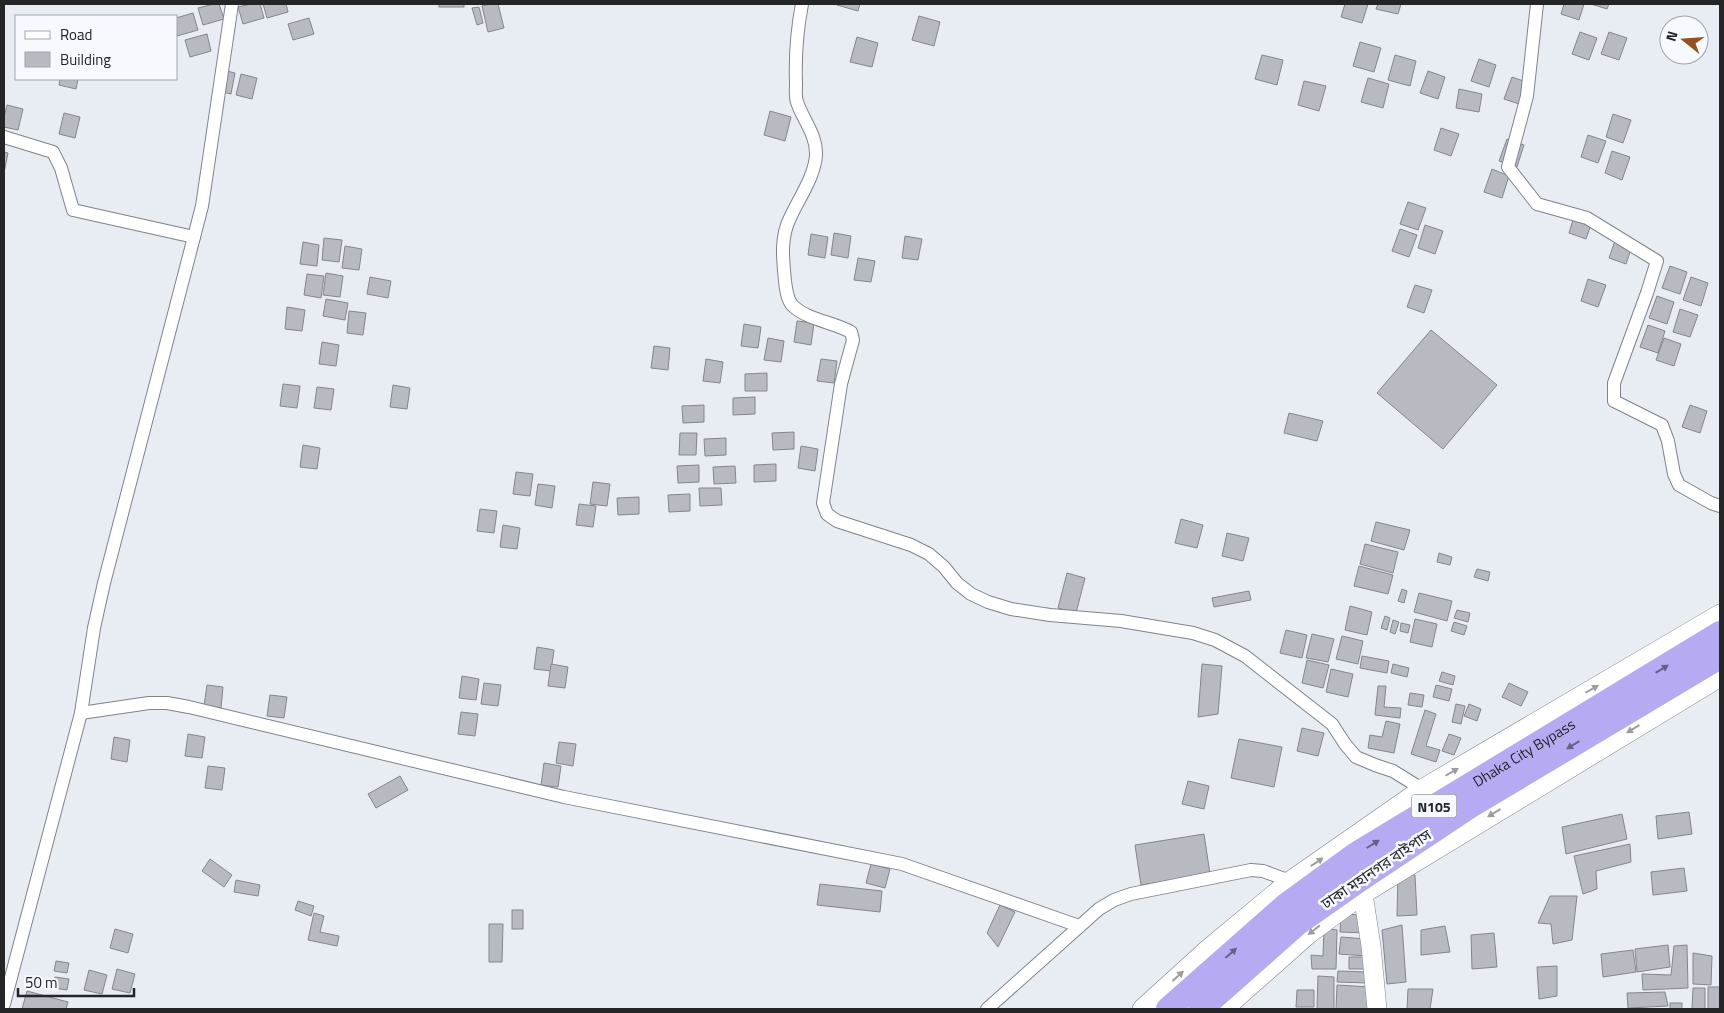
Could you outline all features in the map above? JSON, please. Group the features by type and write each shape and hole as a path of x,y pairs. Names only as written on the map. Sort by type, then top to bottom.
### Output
{"highway":[{"name":"Dhaka City Bypass","path":"1168,1009 1286,905 1356,854 1720,633"},
{"name":"ঢাকা মহানগর বাইপাস","path":"1201,1009 1297,924 1361,879 1469,807 1720,656"}],"main road":[{"path":"1142,1009 1208,949 1290,880 1422,789 1720,614"},
{"path":"1224,1009 1310,933 1363,894 1720,677"},
{"path":"1363,894 1377,1009"}],"street":[{"path":"4,1004 81,713 94,628 104,583 202,206 232,4"},
{"path":"802,4 795,65 796,101 814,140 816,155 810,178 789,218 784,236 782,258 786,293 791,305 806,314 843,327 851,332 853,340 841,384 828,466 823,503 827,514 837,521 911,545 929,554 944,567 957,583 971,594 988,602 1011,609 1050,615 1121,621 1193,633 1215,640 1245,656 1332,724 1356,757 1393,771 1422,789"},
{"path":"1537,4 1527,96 1508,167 1537,204 1587,218 1657,261 1614,384 1614,401 1662,425 1668,441 1674,474 1679,485 1720,506"},
{"path":"4,137 53,152 61,168 74,210 194,237"},
{"path":"81,713 149,703 189,707 564,797 902,864 1079,926"},
{"path":"987,1009 1079,926 1099,909 1114,900 1131,894 1251,870 1264,870 1290,880"}],"building":[{"path":"219,4 224,19 203,25 198,8"},
{"path":"260,4 264,18 243,24 238,7"},
{"path":"263,4 286,4 288,12 267,18"},
{"path":"439,4 464,4 464,7 439,7"},
{"path":"498,4 504,28 488,32 482,6"},
{"path":"837,4 860,4 858,11"},
{"path":"1345,4 1368,4 1362,23 1341,17"},
{"path":"1378,4 1401,4 1398,14 1376,9"},
{"path":"1564,4 1584,4 1579,20 1561,14"},
{"path":"1591,4 1609,4 1607,9"},
{"path":"479,7 483,23 477,25 472,8"},
{"path":"193,13 198,30 178,36 178,17"},
{"path":"919,16 940,22 934,46 912,40"},
{"path":"309,18 314,34 293,40 288,24"},
{"path":"1580,32 1597,38 1589,60 1572,54"},
{"path":"1609,32 1627,38 1619,60 1601,54"},
{"path":"207,34 211,51 190,57 185,40"},
{"path":"857,37 878,43 872,67 850,62"},
{"path":"1360,42 1381,48 1374,72 1353,66"},
{"path":"1262,55 1283,60 1277,85 1255,79"},
{"path":"1395,55 1416,61 1410,86 1388,80"},
{"path":"1479,59 1496,65 1489,87 1471,81"},
{"path":"219,69 235,73 231,94 214,90"},
{"path":"1428,71 1445,77 1438,99 1420,93"},
{"path":"241,74 257,78 252,99 236,95"},
{"path":"1512,77 1529,83 1522,105 1504,99"},
{"path":"1368,78 1389,84 1383,108 1361,102"},
{"path":"60,80 78,80 76,89 59,85"},
{"path":"1304,81 1326,86 1319,111 1298,105"},
{"path":"1459,89 1482,94 1479,112 1456,108"},
{"path":"7,105 23,109 18,130 4,127"},
{"path":"770,111 791,117 785,141 764,135"},
{"path":"64,113 80,117 75,138 59,134"},
{"path":"1613,114 1631,120 1623,143 1606,137"},
{"path":"1441,128 1459,134 1451,156 1434,150"},
{"path":"1588,135 1606,141 1598,163 1581,157"},
{"path":"1507,139 1524,145 1517,167 1499,161"},
{"path":"1612,151 1630,157 1622,180 1605,173"},
{"path":"4,152 8,153 4,173"},
{"path":"1492,169 1509,176 1502,198 1484,192"},
{"path":"1408,202 1426,208 1418,230 1400,224"},
{"path":"1576,210 1594,216 1586,239 1569,233"},
{"path":"1425,225 1443,231 1435,254 1418,248"},
{"path":"1400,229 1417,235 1409,257 1392,251"},
{"path":"834,233 851,236 848,258 831,255"},
{"path":"811,234 828,237 825,258 808,255"},
{"path":"1617,235 1634,241 1626,264 1609,258"},
{"path":"905,236 922,239 918,260 902,258"},
{"path":"324,238 342,240 339,262 322,260"},
{"path":"303,242 319,245 317,266 300,264"},
{"path":"345,246 362,249 359,270 342,268"},
{"path":"858,258 875,261 871,282 854,280"},
{"path":"1670,266 1687,272 1680,294 1662,288"},
{"path":"326,273 343,276 340,297 323,295"},
{"path":"307,274 324,276 321,298 304,295"},
{"path":"370,277 391,281 388,298 367,294"},
{"path":"1691,277 1708,283 1701,306 1683,300"},
{"path":"1588,279 1606,285 1598,307 1581,301"},
{"path":"1415,285 1432,290 1424,313 1407,307"},
{"path":"1657,296 1674,302 1667,324 1649,318"},
{"path":"326,299 348,303 345,320 323,316"},
{"path":"287,307 305,310 302,331 285,329"},
{"path":"1680,309 1698,315 1690,337 1673,332"},
{"path":"349,311 366,313 363,335 347,333"},
{"path":"797,321 814,323 811,345 794,342"},
{"path":"744,324 761,327 758,348 741,346"},
{"path":"1648,325 1665,331 1658,353 1640,347"},
{"path":"1431,330 1497,385 1443,449 1377,393"},
{"path":"768,338 784,341 781,362 764,360"},
{"path":"1664,338 1681,344 1674,366 1656,360"},
{"path":"322,342 339,345 336,366 319,364"},
{"path":"654,346 670,348 668,370 651,368"},
{"path":"706,359 723,362 720,383 703,381"},
{"path":"821,359 837,361 834,383 817,381"},
{"path":"767,373 767,391 745,391 745,374"},
{"path":"283,384 300,386 297,408 280,406"},
{"path":"393,385 410,388 407,409 390,407"},
{"path":"317,387 334,389 331,410 314,408"},
{"path":"755,397 755,414 733,415 733,398"},
{"path":"704,405 704,422 683,423 682,406"},
{"path":"1690,405 1707,411 1700,433 1682,427"},
{"path":"1289,413 1323,421 1317,441 1284,433"},
{"path":"794,432 794,449 773,450 772,433"},
{"path":"680,433 697,433 696,455 679,455"},
{"path":"726,438 726,455 705,456 704,439"},
{"path":"303,445 320,448 317,469 300,467"},
{"path":"801,446 818,449 815,471 798,468"},
{"path":"776,464 776,481 754,482 754,465"},
{"path":"699,465 699,482 678,483 677,466"},
{"path":"735,466 736,483 714,484 713,467"},
{"path":"516,472 533,474 530,496 513,494"},
{"path":"593,482 610,484 607,506 590,504"},
{"path":"538,484 555,486 552,508 535,505"},
{"path":"699,488 721,488 722,505 700,506"},
{"path":"690,494 690,511 669,512 668,495"},
{"path":"639,497 639,514 618,515 617,498"},
{"path":"579,504 596,506 593,527 576,525"},
{"path":"480,509 497,511 494,533 477,531"},
{"path":"1181,519 1203,525 1197,548 1175,543"},
{"path":"1376,522 1410,530 1404,550 1371,541"},
{"path":"503,525 520,528 517,549 500,547"},
{"path":"1227,533 1249,538 1243,561 1222,556"},
{"path":"1365,544 1398,552 1393,573 1360,564"},
{"path":"1439,553 1452,557 1450,565 1437,562"},
{"path":"1359,566 1393,575 1388,594 1354,586"},
{"path":"1477,569 1490,572 1488,581 1474,577"},
{"path":"1067,573 1085,578 1076,613 1058,608"},
{"path":"1402,589 1407,591 1404,603 1398,601"},
{"path":"1249,591 1251,600 1214,607 1212,598"},
{"path":"1419,593 1452,601 1447,621 1414,612"},
{"path":"1350,606 1372,612 1367,635 1345,630"},
{"path":"1457,610 1470,613 1468,622 1454,618"},
{"path":"1385,616 1390,618 1387,630 1381,628"},
{"path":"1415,619 1437,624 1432,647 1410,642"},
{"path":"1393,620 1399,622 1395,634 1390,632"},
{"path":"1454,622 1467,626 1464,635 1451,631"},
{"path":"1401,623 1410,625 1408,633 1400,631"},
{"path":"1286,630 1307,635 1302,658 1280,653"},
{"path":"1312,634 1334,639 1328,662 1306,658"},
{"path":"1342,636 1363,641 1358,664 1336,659"},
{"path":"537,647 554,650 551,671 534,669"},
{"path":"1362,656 1389,661 1387,673 1360,668"},
{"path":"1307,660 1329,665 1323,688 1302,683"},
{"path":"551,664 568,667 565,688 548,686"},
{"path":"1202,664 1222,666 1218,714 1198,717"},
{"path":"1393,664 1409,668 1407,677 1391,673"},
{"path":"1331,669 1353,674 1348,697 1326,692"},
{"path":"1442,672 1455,676 1453,685 1439,681"},
{"path":"462,676 479,679 476,700 459,698"},
{"path":"484,683 501,685 498,706 481,704"},
{"path":"1509,683 1528,692 1521,706 1502,697"},
{"path":"207,685 223,687 221,708 204,706"},
{"path":"1436,685 1452,689 1449,701 1433,697"},
{"path":"1378,686 1386,686 1384,707 1401,708 1400,718 1375,715"},
{"path":"1410,693 1424,695 1422,707 1408,705"},
{"path":"270,695 287,697 284,718 267,716"},
{"path":"1456,704 1465,706 1461,724 1452,722"},
{"path":"1469,704 1481,709 1477,721 1464,716"},
{"path":"1425,710 1436,714 1426,746 1440,750 1436,762 1411,754"},
{"path":"461,712 478,714 475,736 458,734"},
{"path":"1386,721 1400,724 1394,753 1368,748 1370,735 1382,737"},
{"path":"1302,728 1324,733 1318,756 1297,751"},
{"path":"188,734 205,737 202,758 185,756"},
{"path":"1449,734 1461,738 1454,755 1442,751"},
{"path":"114,737 130,740 127,762 111,759"},
{"path":"1239,739 1282,747 1274,787 1231,778"},
{"path":"559,742 576,744 573,766 556,763"},
{"path":"544,763 561,766 558,787 541,785"},
{"path":"208,766 225,768 222,790 205,788"},
{"path":"400,776 408,790 376,808 368,794"},
{"path":"1188,781 1209,786 1204,809 1182,804"},
{"path":"1689,812 1692,834 1658,839 1656,816"},
{"path":"1622,814 1627,839 1566,854 1562,827"},
{"path":"1204,834 1210,874 1141,885 1135,845"},
{"path":"1630,844 1631,862 1596,871 1597,889 1583,894 1574,856"},
{"path":"210,859 232,875 224,887 202,871"},
{"path":"871,864 890,869 885,888 866,883"},
{"path":"1684,868 1687,891 1653,895 1651,872"},
{"path":"1398,874 1415,875 1417,915 1397,916"},
{"path":"236,880 260,885 258,896 234,892"},
{"path":"820,884 882,891 880,912 817,905"},
{"path":"1550,896 1577,896 1572,940 1553,944 1551,924 1538,923"},
{"path":"298,901 314,906 311,916 295,910"},
{"path":"1000,905 1015,912 998,947 987,933"},
{"path":"512,910 523,910 523,929 512,929"},
{"path":"314,913 324,916 320,932 339,936 337,946 308,940"},
{"path":"1341,914 1362,915 1365,933 1340,932"},
{"path":"489,924 503,924 502,962 489,962"},
{"path":"1402,925 1406,982 1387,984 1382,930"},
{"path":"1445,926 1450,952 1421,955 1421,930"},
{"path":"1324,928 1337,930 1336,969 1312,969 1311,955 1323,956"},
{"path":"115,929 133,934 128,953 110,948"},
{"path":"1494,933 1497,967 1472,969 1471,935"},
{"path":"1341,937 1366,939 1366,956 1339,954"},
{"path":"1668,945 1670,967 1637,972 1635,949"},
{"path":"1687,945 1688,988 1643,990 1642,974 1671,975 1674,946"},
{"path":"1633,950 1636,972 1603,977 1601,954"},
{"path":"1693,953 1712,956 1711,985 1693,984"},
{"path":"1349,957 1369,957 1370,969 1349,969"},
{"path":"56,961 69,963 67,973 54,971"},
{"path":"1557,966 1557,996 1539,999 1537,967"},
{"path":"117,969 135,974 130,993 112,989"},
{"path":"89,970 107,975 102,994 84,990"},
{"path":"1338,971 1368,972 1369,983 1337,982"},
{"path":"1318,976 1334,977 1334,1009 1317,1009"},
{"path":"55,977 69,979 67,990 53,988"},
{"path":"1337,985 1371,987 1372,1009 1336,1009"},
{"path":"1708,987 1720,987 1720,1009 1708,1009"},
{"path":"1693,988 1705,988 1705,1009 1692,1009"},
{"path":"1408,989 1433,989 1430,1009 1407,1009"},
{"path":"1297,990 1314,990 1314,1007 1296,1007"},
{"path":"27,991 68,1002 66,1009 22,1009"},
{"path":"1665,992 1668,1006 1628,1008 1627,993"},
{"path":"1670,1003 1682,1003 1682,1009 1670,1009"}]}
